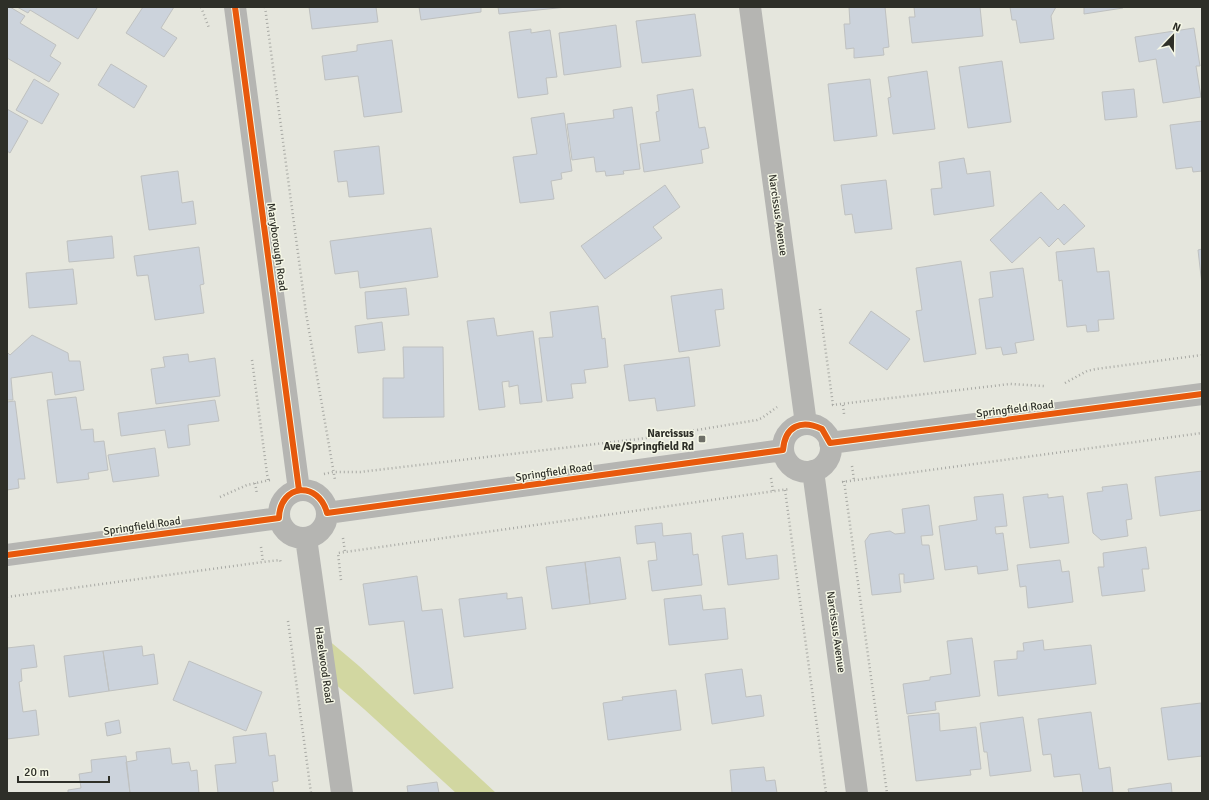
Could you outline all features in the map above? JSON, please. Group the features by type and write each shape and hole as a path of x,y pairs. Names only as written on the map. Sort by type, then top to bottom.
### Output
{"street":[{"name":"Maryborough Road","path":"235,7 299,490"},
{"name":"Narcissus Avenue","path":"750,7 806,424"},
{"name":"Springfield Road","path":"830,443 1202,394"},
{"path":"806,424 822,429 830,443 831,450 827,461 820,468 813,471 805,471 792,467 787,462 783,450 785,438 788,432 799,425 806,424"},
{"name":"Springfield Road","path":"327,513 783,450"},
{"name":"Narcissus Avenue","path":"813,471 857,793"},
{"path":"299,490 308,491 315,494 322,500 327,513 325,522 319,533 306,538 299,538 292,535 282,525 279,518 281,504 291,493 299,490"},
{"name":"Springfield Road","path":"7,555 279,518"},
{"name":"Hazelwood Road","path":"306,538 342,793"}],"path":[{"path":"265,7 306,313 334,480"},
{"path":"1062,383 1068,382 1096,369 1202,355"},
{"path":"828,405 843,405 1010,384 1049,386"},
{"path":"322,474 333,472 360,472 655,437 757,420 778,407 784,407"},
{"path":"887,793 844,481 1202,432"},
{"path":"851,462 854,480"},
{"path":"770,471 773,491"},
{"path":"338,553 785,490 826,793"},
{"path":"342,532 345,552"},
{"path":"261,541 262,562"},
{"path":"7,597 280,560 281,568"},
{"path":"287,614 311,793"}],"green space":[{"path":"320,633 359,666 496,793 456,793 326,676"}],"building":[{"path":"7,7 10,7 25,16 20,23 56,45 50,56 61,63 49,82 7,58"},
{"path":"17,7 97,8 78,39 30,10 28,13"},
{"path":"143,7 174,7 161,28 177,38 164,57 126,33"},
{"path":"309,7 376,7 378,22 312,29"},
{"path":"419,7 481,7 481,12 421,20"},
{"path":"498,7 567,7 499,14"},
{"path":"849,7 885,7 889,47 883,48 884,55 854,58 854,48 846,49 844,24 850,24"},
{"path":"914,7 980,7 983,36 912,43 909,17 915,17"},
{"path":"1010,7 1056,7 1051,16 1054,39 1020,43 1016,20 1012,20"},
{"path":"1084,7 1122,7 1123,8 1084,14"},
{"path":"695,14 701,56 642,63 636,21"},
{"path":"616,25 621,67 564,75 559,33"},
{"path":"1194,28 1200,66 1196,66 1201,97 1163,103 1156,59 1139,62 1135,37"},
{"path":"531,29 531,33 550,30 557,77 546,78 548,94 518,98 509,32"},
{"path":"392,40 402,112 364,117 358,76 325,80 322,56 357,51 357,45"},
{"path":"1002,61 1011,122 968,128 959,67"},
{"path":"111,64 147,86 134,108 98,85"},
{"path":"927,71 935,129 893,134 888,98 891,97 888,77"},
{"path":"34,79 59,94 42,124 16,110"},
{"path":"870,79 877,136 834,141 828,84"},
{"path":"693,89 699,128 705,127 709,148 701,150 703,163 644,172 640,144 660,141 656,112 659,111 657,95"},
{"path":"1134,89 1137,117 1105,120 1102,92"},
{"path":"632,107 640,169 623,171 624,174 606,176 605,171 596,172 594,157 572,160 567,124 614,118 613,110"},
{"path":"7,109 28,121 10,153 7,151"},
{"path":"564,113 572,171 561,173 562,179 551,181 554,199 520,203 513,157 537,154 531,118"},
{"path":"1202,121 1202,171 1193,172 1192,167 1176,169 1170,125"},
{"path":"379,146 384,194 349,197 347,181 338,182 334,151"},
{"path":"964,158 967,174 990,171 994,206 934,215 931,189 942,188 939,162"},
{"path":"178,171 182,203 193,201 196,224 149,230 141,176"},
{"path":"886,180 892,229 855,233 852,214 845,215 841,185"},
{"path":"665,185 680,207 653,227 662,238 605,279 581,246"},
{"path":"1041,192 1058,210 1064,204 1085,226 1064,245 1058,238 1049,247 1040,237 1012,263 990,240"},
{"path":"431,228 438,277 360,288 358,271 335,274 330,241"},
{"path":"112,236 114,258 69,262 67,241"},
{"path":"199,247 204,284 200,285 204,313 155,320 148,275 137,276 134,256"},
{"path":"1094,248 1097,272 1109,271 1114,319 1098,320 1099,331 1087,332 1086,325 1067,327 1062,280 1059,281 1056,252"},
{"path":"1202,249 1202,285 1198,250"},
{"path":"961,261 976,354 924,362 916,311 922,310 916,268"},
{"path":"1023,268 1034,340 1015,343 1017,353 1003,355 1001,347 986,349 979,299 993,297 990,272"},
{"path":"73,269 77,304 29,308 26,273"},
{"path":"406,288 409,315 367,319 365,292"},
{"path":"722,289 724,309 715,310 720,346 679,352 671,296"},
{"path":"598,306 602,339 605,338 608,367 584,370 586,383 571,384 573,398 547,401 539,338 553,337 550,312"},
{"path":"871,311 910,339 887,370 849,343"},
{"path":"494,318 497,336 533,331 542,402 520,404 518,385 509,387 509,381 502,382 505,407 479,410 467,321"},
{"path":"382,322 385,350 358,353 355,326"},
{"path":"32,335 68,353 69,361 80,361 84,390 55,395 52,372 11,378 13,400 7,400 7,352 10,355"},
{"path":"403,347 443,347 444,417 383,418 383,378 404,378"},
{"path":"188,354 189,362 215,358 220,396 156,404 151,369 165,367 163,357"},
{"path":"689,357 695,406 657,411 655,398 629,401 624,365"},
{"path":"76,397 81,430 93,429 94,442 104,441 108,470 88,473 89,479 57,483 47,400"},
{"path":"215,400 219,421 188,425 190,445 168,448 165,430 121,436 118,413"},
{"path":"15,401 25,479 18,479 19,488 7,490 7,402"},
{"path":"155,448 159,476 113,482 108,455"},
{"path":"1202,471 1202,510 1160,516 1155,477"},
{"path":"1127,484 1132,519 1126,520 1128,536 1101,540 1093,533 1087,493 1103,491 1102,487"},
{"path":"1003,494 1007,526 995,527 996,534 1003,533 1008,570 978,574 977,566 945,570 939,526 977,520 974,497"},
{"path":"1048,494 1048,498 1063,496 1069,543 1030,548 1023,497"},
{"path":"929,505 933,535 921,536 922,545 929,545 934,579 904,583 904,574 899,574 901,592 872,595 865,541 870,534 890,531 895,534 905,533 902,509"},
{"path":"662,523 663,536 691,533 693,555 698,554 702,585 652,591 648,561 657,560 655,542 637,544 635,526"},
{"path":"743,533 746,559 777,555 779,579 728,585 722,536"},
{"path":"1146,547 1149,569 1142,569 1145,591 1102,596 1098,567 1104,567 1103,553"},
{"path":"620,557 626,599 590,604 585,562"},
{"path":"1060,560 1062,572 1069,571 1073,602 1028,608 1026,586 1020,587 1017,565"},
{"path":"585,562 590,604 552,609 546,567"},
{"path":"417,576 422,611 442,609 453,688 414,694 404,621 369,625 363,584"},
{"path":"507,593 507,599 522,597 526,629 464,637 459,599"},
{"path":"701,595 703,610 725,608 728,639 669,645 664,599"},
{"path":"972,638 980,696 935,702 936,710 907,714 903,684 930,680 930,677 951,674 947,641"},
{"path":"1043,640 1044,650 1091,645 1096,684 998,696 994,661 1017,659 1017,651 1024,651 1023,643"},
{"path":"34,645 37,667 21,669 22,681 19,682 23,712 36,710 39,735 7,739 7,648"},
{"path":"142,646 143,656 154,654 158,684 109,691 103,651"},
{"path":"103,651 109,691 69,697 64,656"},
{"path":"189,661 262,692 246,731 173,700"},
{"path":"742,669 746,697 761,695 764,716 712,724 705,674"},
{"path":"676,690 681,730 608,740 603,703 623,700 622,697"},
{"path":"1201,703 1202,756 1168,760 1161,708"},
{"path":"1091,712 1099,769 1110,767 1113,793 1083,793 1080,774 1054,777 1051,754 1043,755 1038,719"},
{"path":"939,713 940,731 976,727 981,769 970,770 971,775 916,781 908,716"},
{"path":"1023,717 1031,771 990,776 987,752 984,752 980,723"},
{"path":"119,720 121,733 107,736 105,723"},
{"path":"266,733 269,756 275,755 278,781 272,782 274,793 218,793 215,765 236,763 233,737"},
{"path":"170,748 172,764 189,762 191,771 197,770 199,793 130,793 126,762 137,760 136,752"},
{"path":"126,756 130,793 68,793 68,790 81,788 79,774 92,772 91,760"},
{"path":"764,767 766,781 775,780 777,793 732,793 730,770"},
{"path":"437,782 439,793 408,793 407,786"},
{"path":"1171,783 1172,793 1129,793 1128,789"}],"cycle path":[{"path":"235,7 299,490"},
{"path":"7,555 279,518 281,506 286,498 300,490 309,491 316,495 323,503 327,513 783,450 787,435 795,427 801,425 814,426 822,429 830,443 1202,394"}],"place":[{"name":"Narcissus Ave/Springfield Rd","path":"702,439"}]}
